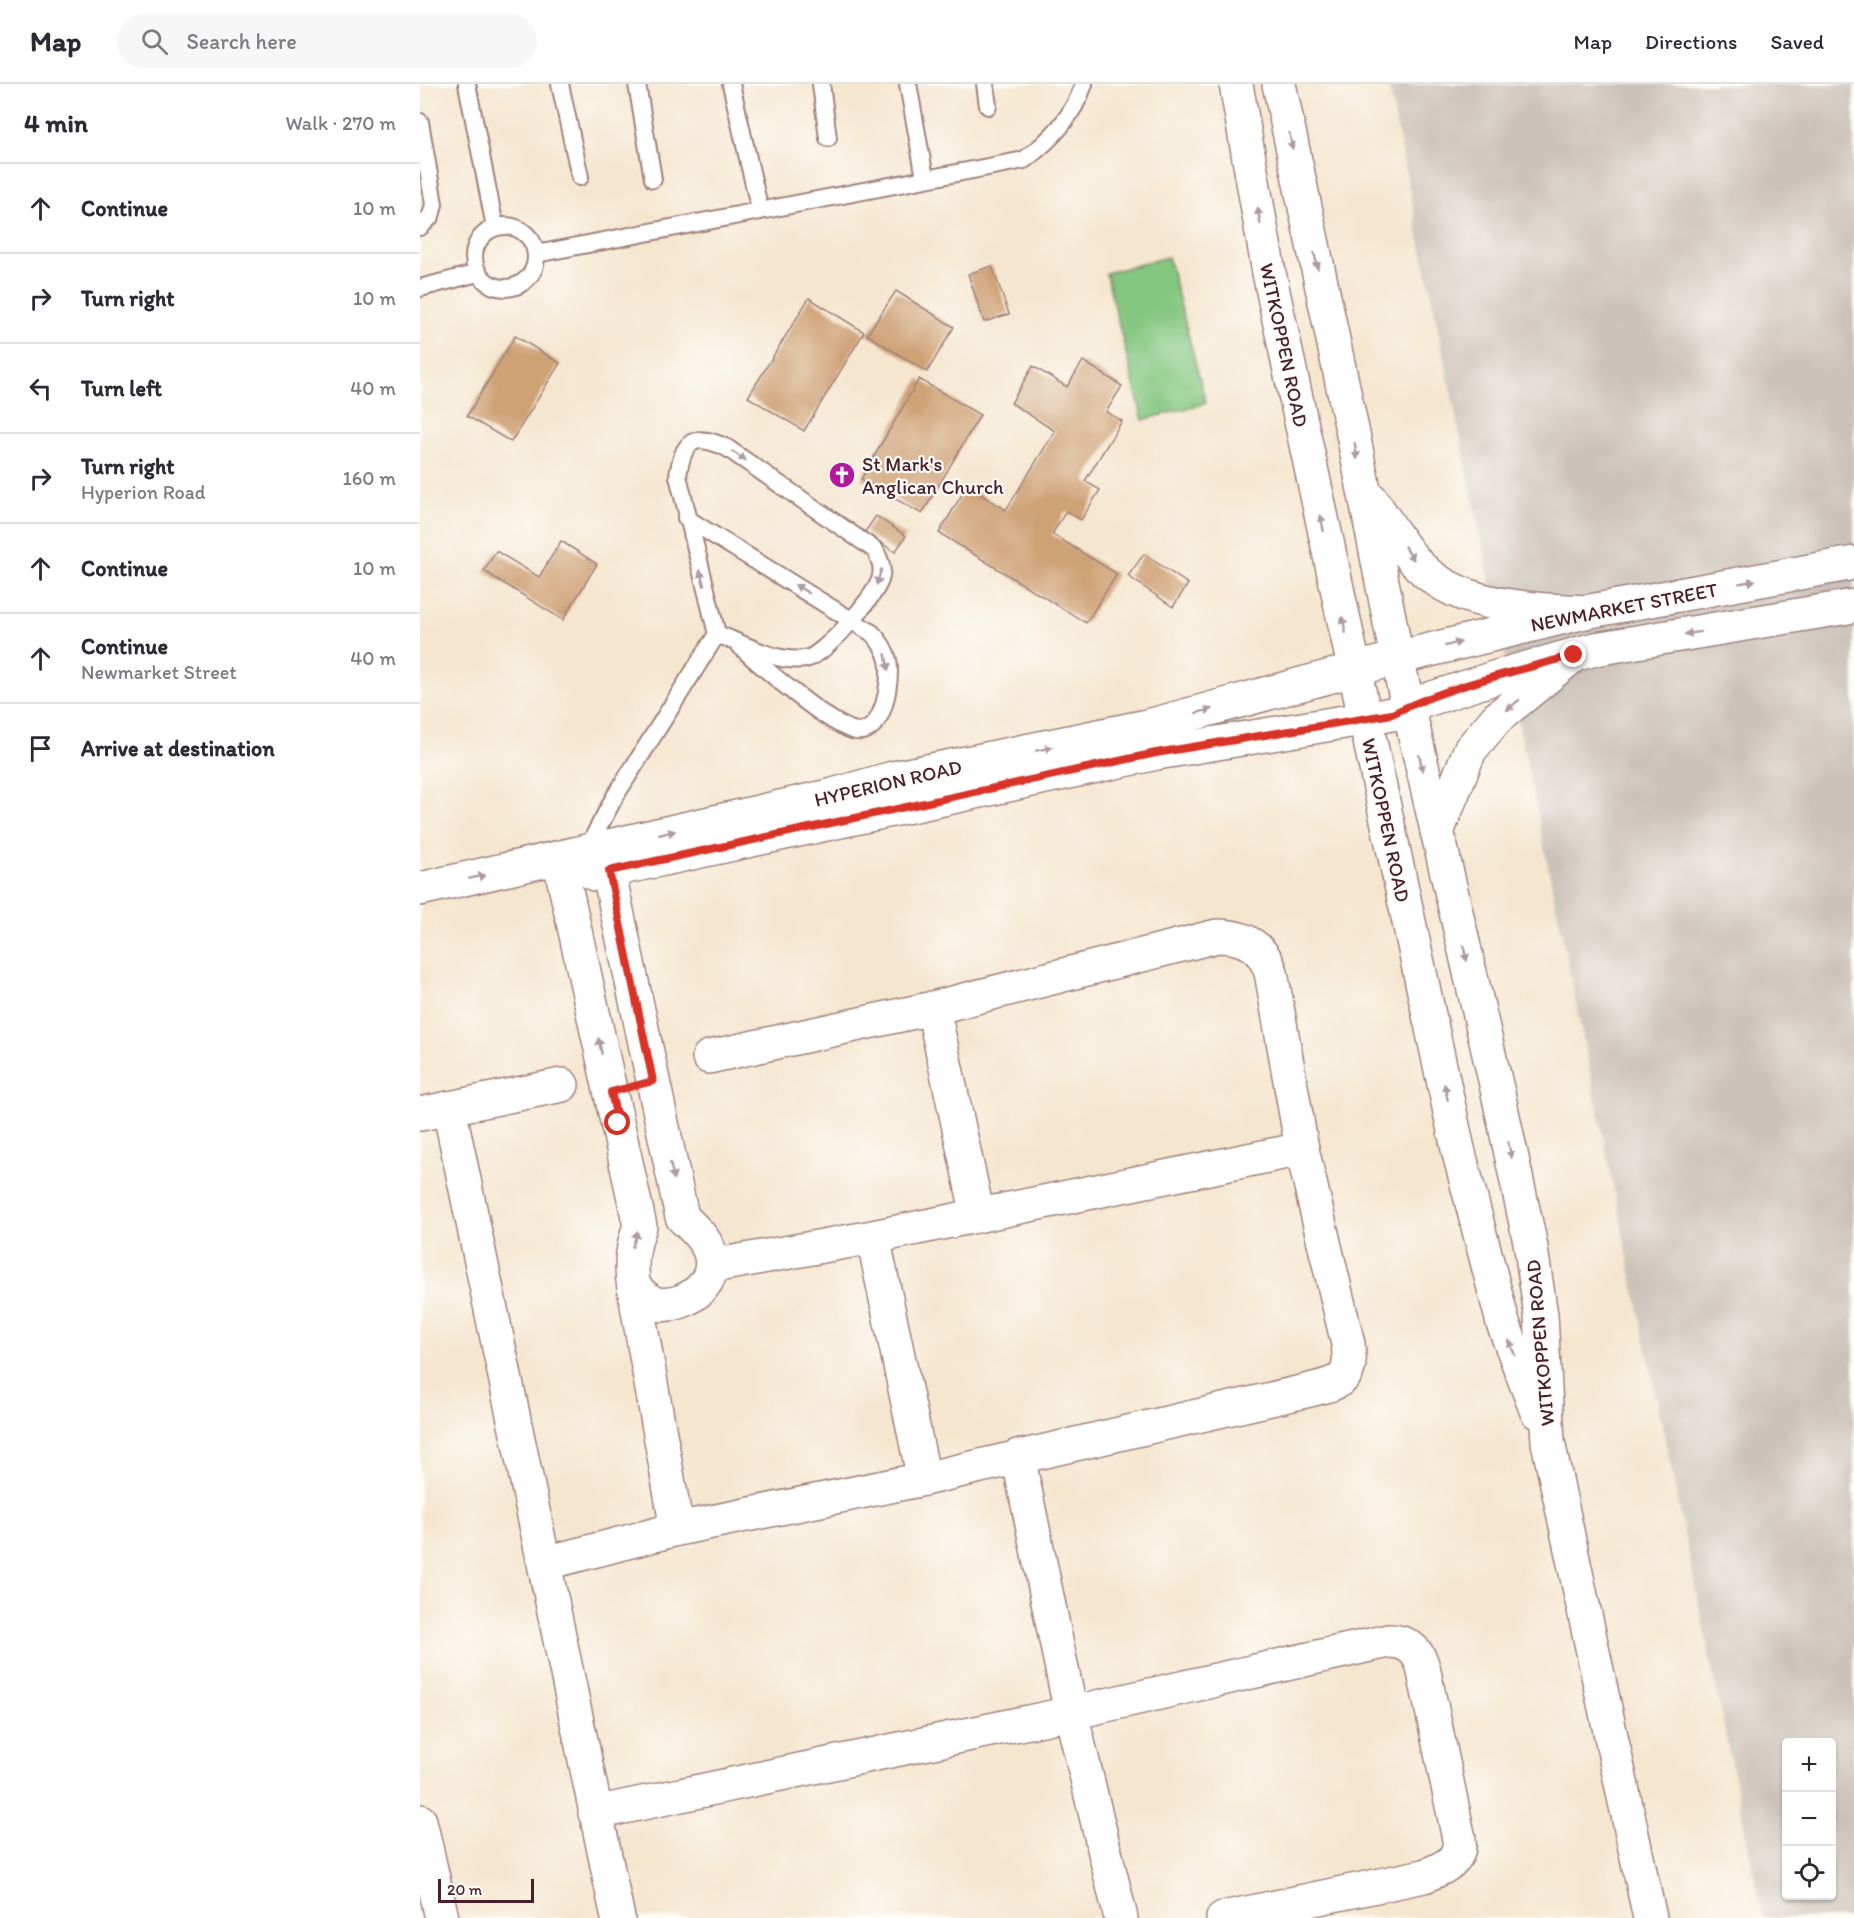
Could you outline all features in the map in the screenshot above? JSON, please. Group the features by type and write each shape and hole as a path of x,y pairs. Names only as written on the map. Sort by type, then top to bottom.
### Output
{"street":[{"name":"WITKOPPEN ROAD","path":"1236,84 1269,273 1461,1160 1503,1323 1548,1442 1650,1918"},
{"name":"WITKOPPEN ROAD","path":"1279,84 1397,658 1530,1242 1541,1315 1548,1442"},
{"path":"1363,488 1414,561 1454,590 1487,602 1518,607 1585,612"},
{"name":"NEWMARKET STREET","path":"1355,670 1585,612 1854,563"},
{"name":"NEWMARKET STREET","path":"1364,719 1392,714 1408,706 1595,649 1854,606"},
{"path":"1437,832 1470,750 1497,718 1574,655"},
{"name":"HYPERION ROAD","path":"420,913 584,862 893,778 1148,726 1355,670"},
{"name":"HYPERION ROAD","path":"420,889 584,862 1156,753 1364,719"},
{"path":"584,862 653,1081 682,1216 709,1250 712,1266 701,1289 689,1299 673,1305 655,1303 634,1288"},
{"path":"584,862 611,1092 640,1226 632,1246 631,1270 677,1529"},
{"path":"546,1563 677,1529 924,1479 1332,1385 1347,1374 1350,1367 1348,1344 1302,1149 1271,972 1260,950 1238,937 1217,936 933,1008 709,1057"},
{"path":"933,1008 978,1216"},
{"path":"611,1092 653,1081"},
{"path":"562,1085 435,1111 546,1563 618,1918"},
{"path":"712,1266 873,1237 1302,1149"},
{"path":"873,1237 924,1479"},
{"path":"1018,1456 1071,1713 1121,1918"},
{"path":"596,1813 1071,1713 1388,1641 1405,1644 1416,1652 1423,1667 1459,1839 1458,1855 1448,1865 1424,1876 1223,1918"},
{"path":"420,1821 442,1918"}],"lane":[{"path":"467,84 495,227"},
{"path":"560,84 580,177"},
{"path":"637,84 653,179"},
{"path":"731,84 760,211"},
{"path":"821,84 828,138"},
{"path":"908,84 925,178"},
{"path":"985,84 988,106"},
{"path":"536,254 1024,160 1045,145 1062,126 1077,105 1084,84"},
{"path":"420,122 434,204 430,216 420,227"},
{"path":"509,225 522,230 532,240 536,254 534,268 527,279 515,287 501,288 487,283 478,273 473,260 475,246 483,234 495,227 509,225"},
{"path":"420,288 478,273"},
{"path":"584,862 614,798 717,634 686,518 678,476 680,460 687,445 697,439 710,440 727,448 875,549 882,565 880,581 852,619 821,651 809,659 785,659 717,634"},
{"path":"686,518 852,619 883,644 888,661 890,683 876,723 867,729 857,731 839,724 768,673 735,641"}],"shaded area":[{"path":"1388,84 1854,84 1854,1918 1763,1918"}],"green space":[{"path":"1168,257 1206,403 1143,420 1106,273"}],"building":[{"path":"992,266 1009,314 984,322 968,274"},
{"path":"896,291 954,327 927,372 867,335"},
{"path":"809,298 864,332 804,431 748,397"},
{"path":"515,336 560,363 511,442 467,416"},
{"path":"1083,361 1122,386 1106,412 1122,421 1085,481 1100,490 1081,520 1066,511 1052,534 1117,574 1086,623 939,533 967,486 1006,510 1055,431 1011,403 1033,366 1067,387"},
{"path":"919,379 980,415 922,514 861,479"},
{"path":"876,516 906,536 895,552 865,532"},
{"path":"561,541 597,564 563,620 484,571 496,551 539,577"},
{"path":"1144,554 1188,584 1173,607 1128,576"}],"place":[{"name":"St Mark's Anglican Church","path":"842,475"}],"route":[{"path":"618,1123 611,1092 653,1081 609,871 836,820 1156,753 1392,714 1408,706 1506,674 1574,655"}]}
